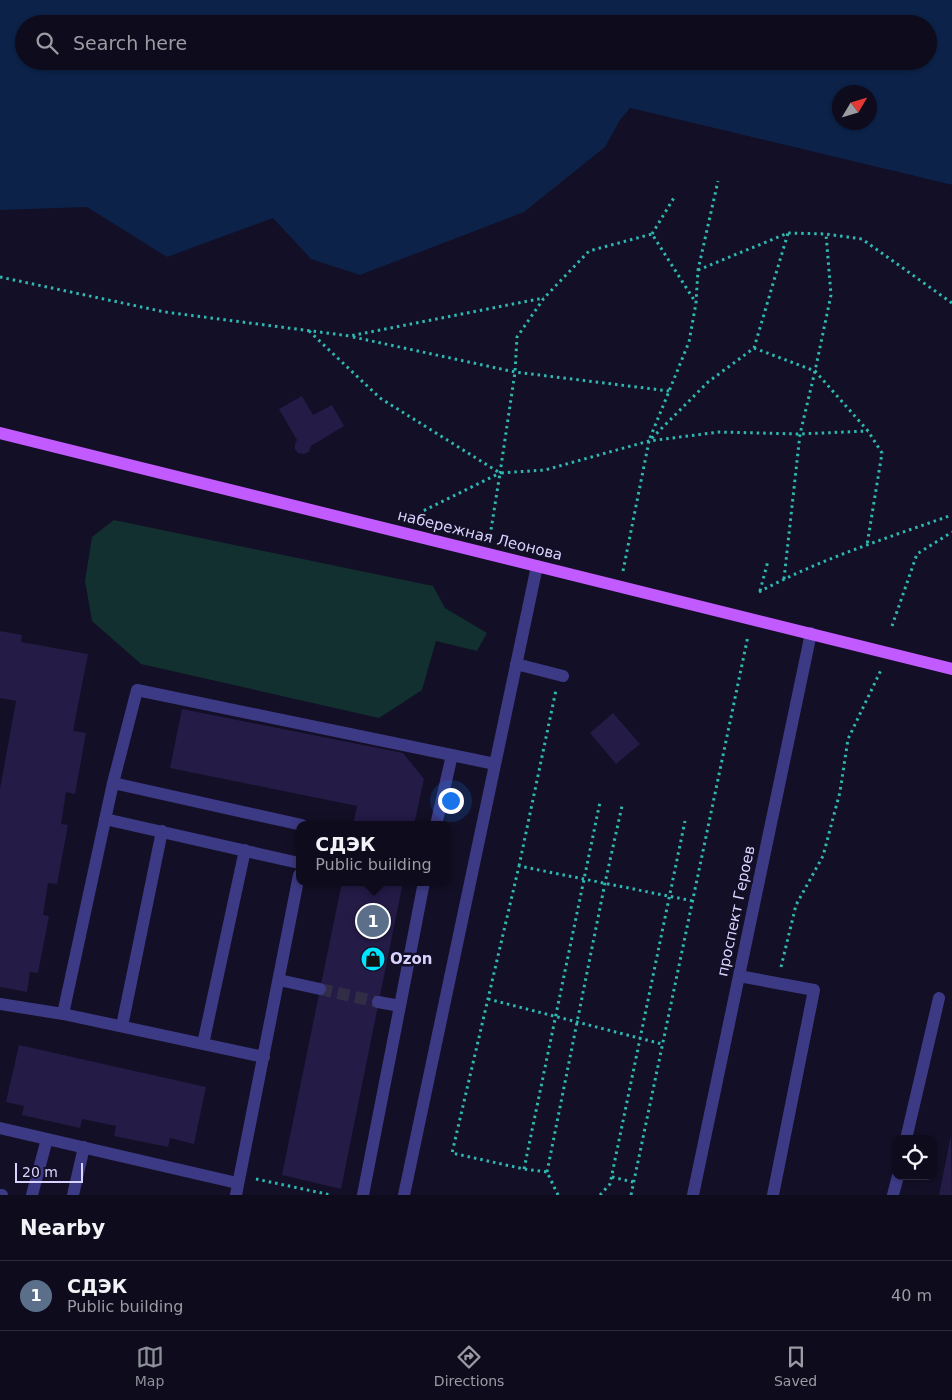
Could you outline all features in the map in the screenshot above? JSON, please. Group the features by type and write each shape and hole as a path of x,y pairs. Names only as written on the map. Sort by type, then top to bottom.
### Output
{"main road":[{"name":"набережная Леонова","path":"0,433 952,669"}],"street":[{"path":"404,1195 537,566"},
{"name":"проспект Героев","path":"693,1195 811,633"},
{"path":"516,664 561,675"},
{"path":"63,1014 113,783 137,690 495,764"},
{"path":"437,821 452,755"},
{"path":"113,783 296,824"},
{"path":"105,819 296,862"},
{"path":"122,1026 162,831"},
{"path":"203,1044 245,850"},
{"path":"0,1128 237,1184 297,886"},
{"path":"363,1195 423,886"},
{"path":"739,976 814,990 773,1195"},
{"path":"279,980 320,989"},
{"path":"907,1135 939,998"},
{"path":"378,1002 400,1006"},
{"path":"0,1004 63,1014 264,1057"},
{"path":"32,1195 48,1139"},
{"path":"73,1195 84,1147"},
{"path":"893,1195 897,1180"}],"path":[{"path":"620,587 649,441 689,342 696,303 698,270 718,181"},
{"path":"488,554 515,372 517,337 544,298 590,251 652,234 675,196"},
{"path":"698,270 788,233 826,234 862,239 952,302"},
{"path":"649,441 708,382 754,348 788,233"},
{"path":"652,234 696,303"},
{"path":"784,579 800,434 831,295 826,234"},
{"path":"0,277 165,312 350,336 515,372 669,391"},
{"path":"350,336 544,298"},
{"path":"309,331 380,398 500,473"},
{"path":"754,348 815,371 868,431 882,453 867,545"},
{"path":"398,532 423,511 500,473 545,470 649,441 719,432 800,434 868,431"},
{"path":"768,561 759,592 784,579 867,545 952,514"},
{"path":"892,626 917,554 952,532"},
{"path":"631,1195 749,633"},
{"path":"778,984 796,905 823,856 840,792 848,739 882,668"},
{"path":"547,1172 524,1169 452,1153 519,866 561,675"},
{"path":"524,1169 600,802"},
{"path":"558,1195 547,1172 622,806"},
{"path":"600,1195 610,1184 612,1177 685,821"},
{"path":"519,866 693,901"},
{"path":"488,999 662,1044"},
{"path":"612,1177 633,1182"},
{"path":"237,1184 331,1195"}],"green space":[{"path":"114,520 433,586 445,608 487,633 477,651 436,641 422,690 379,718 141,664 92,621 85,581 92,537"}],"water":[{"path":"0,0 952,0 952,185 630,108 620,120 605,147 524,212 360,275 311,259 273,218 167,257 87,207 0,210"}],"pier":[{"path":"630,108 952,185 952,188 631,111 628,114"}],"building":[{"path":"302,396 313,415 332,405 344,426 311,446 309,452 304,454 298,453 295,449 297,440 279,409"},
{"path":"0,631 22,635 21,642 88,654 73,731 86,733 75,794 66,792 61,824 68,825 57,884 48,883 43,915 49,916 38,973 30,972 27,992 0,987 0,789 16,701 0,698"},
{"path":"182,709 403,753 424,779 415,821 354,821 357,806 170,768"},
{"path":"613,713 640,744 616,764 590,733"},
{"path":"341,886 402,886 341,1189 282,1175"},
{"path":"19,1045 206,1087 194,1144 170,1138 168,1147 114,1136 116,1126 82,1119 80,1128 22,1115 24,1106 6,1102"},
{"path":"951,1135 952,1195 939,1195"}],"tunnel":[{"path":"320,989 378,1002"}],"place":[{"name":"СДЭК","path":"373,921"},
{"name":"Ozon","path":"373,959"}]}
